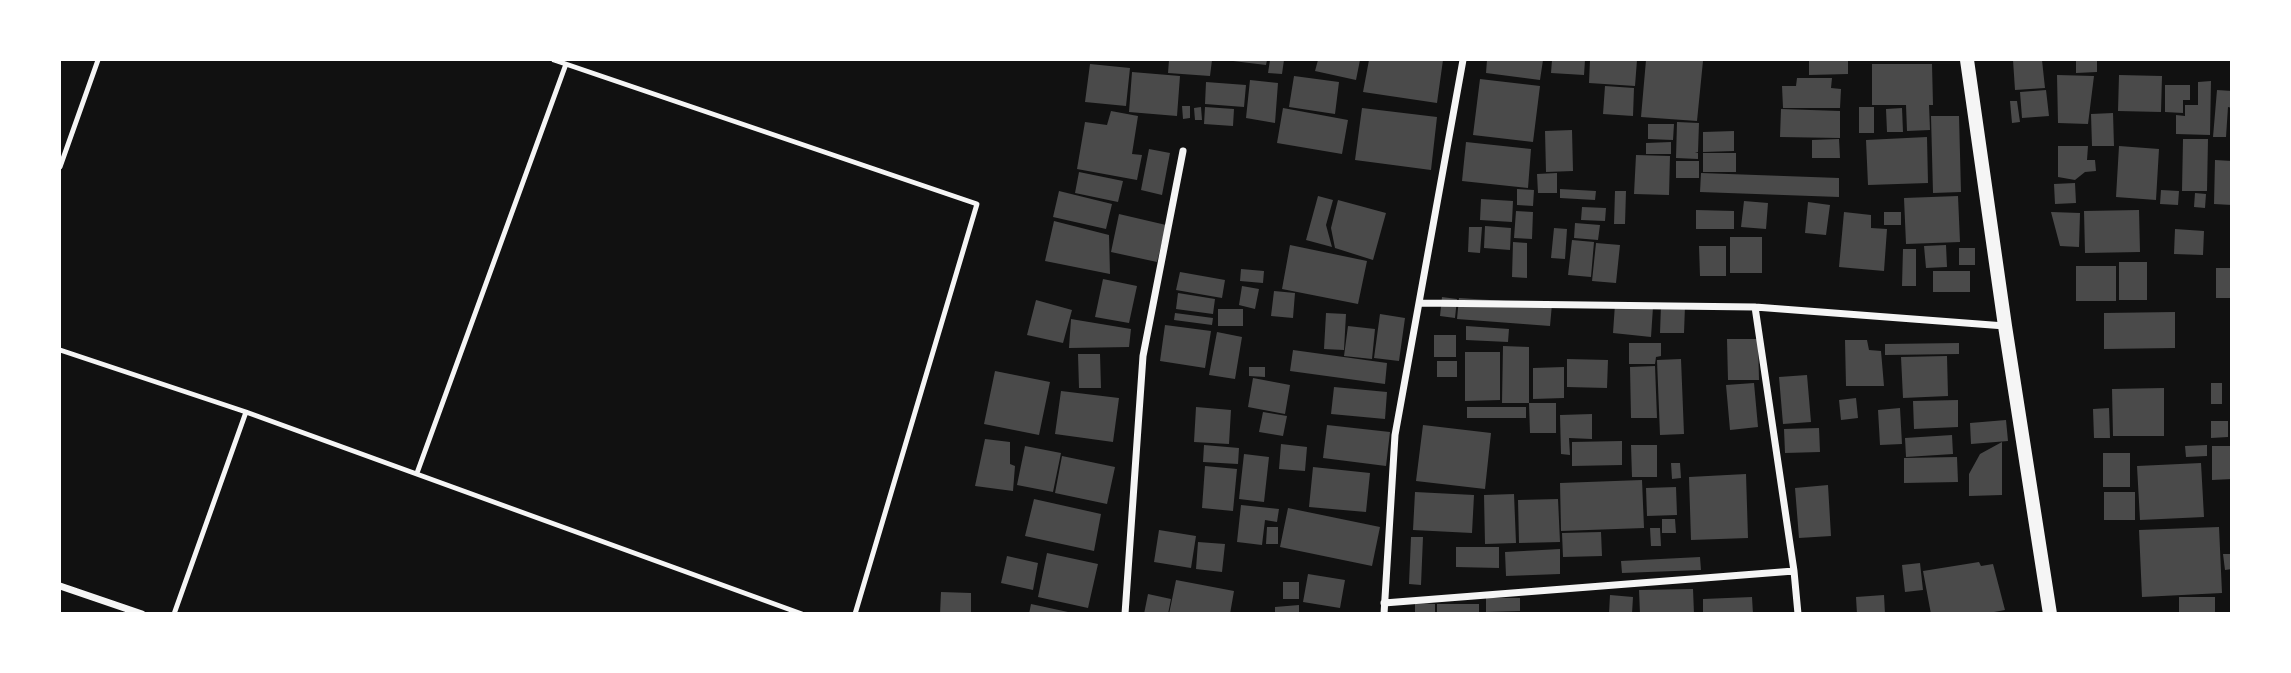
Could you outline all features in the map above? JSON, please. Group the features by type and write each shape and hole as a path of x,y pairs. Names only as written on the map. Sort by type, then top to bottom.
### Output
{"main road":[{"path":"1967,60 2050,614"}],"street":[{"path":"1384,614 1395,435 1463,60"},
{"path":"1125,614 1143,356 1183,151"},
{"path":"1420,303 1755,306 2005,326"},
{"path":"1755,306 1798,614"},
{"path":"1384,603 1794,571"},
{"path":"60,586 142,614"}],"lane":[{"path":"60,167 98,60"},
{"path":"554,60 977,204 855,614"},
{"path":"417,473 566,64"},
{"path":"60,350 246,412 802,614"},
{"path":"174,614 246,412"}],"building":[{"path":"1169,60 1212,60 1210,76 1168,73"},
{"path":"1233,60 1267,60 1266,65"},
{"path":"1270,60 1284,60 1282,74 1268,73"},
{"path":"1318,60 1360,60 1356,80 1315,71"},
{"path":"1369,60 1443,60 1437,103 1363,92"},
{"path":"1487,60 1543,60 1540,80 1486,73"},
{"path":"1552,60 1585,60 1584,75 1551,73"},
{"path":"1590,60 1637,60 1635,86 1589,83"},
{"path":"1646,60 1703,61 1697,121 1641,117"},
{"path":"1809,60 1848,60 1848,74 1809,75"},
{"path":"2013,60 2042,60 2045,88 2015,90"},
{"path":"2076,60 2097,60 2097,72 2076,73"},
{"path":"1090,64 1130,68 1126,106 1085,102"},
{"path":"1872,64 1932,64 1933,105 1929,105 1930,130 1907,131 1906,105 1872,105"},
{"path":"1132,72 1180,76 1177,116 1129,112"},
{"path":"2057,75 2094,76 2088,124 2058,123"},
{"path":"2119,75 2162,76 2161,112 2118,111"},
{"path":"1294,76 1339,82 1335,114 1289,107"},
{"path":"1797,78 1832,78 1831,88 1841,89 1840,108 1783,108 1782,86 1796,86"},
{"path":"1480,79 1540,86 1533,142 1473,135"},
{"path":"1250,80 1278,83 1275,123 1246,118"},
{"path":"2211,81 2210,135 2176,134 2176,115 2185,116 2185,105 2198,105 2198,82"},
{"path":"1206,82 1246,85 1244,107 1205,104"},
{"path":"2165,85 2190,85 2190,100 2183,100 2183,113 2165,112"},
{"path":"1605,86 1634,88 1633,116 1603,114"},
{"path":"2046,90 2049,116 2022,118 2020,92"},
{"path":"2217,90 2232,91 2232,108 2228,107 2226,137 2213,137"},
{"path":"2010,101 2017,101 2020,122 2012,123"},
{"path":"1182,106 1190,106 1190,118 1183,119"},
{"path":"1201,107 1202,120 1195,120 1194,108"},
{"path":"1205,107 1234,109 1233,126 1204,124"},
{"path":"1859,107 1874,107 1874,133 1859,133"},
{"path":"1283,108 1348,120 1342,154 1277,143"},
{"path":"1362,108 1437,117 1431,170 1355,160"},
{"path":"1902,108 1903,132 1887,132 1886,109"},
{"path":"1781,109 1840,111 1840,138 1780,137"},
{"path":"1111,111 1138,116 1132,154 1142,155 1137,180 1077,169 1085,122 1107,125"},
{"path":"2113,113 2114,146 2092,146 2091,114"},
{"path":"1931,116 1959,116 1961,192 1933,193"},
{"path":"1677,122 1699,123 1698,152 1695,152 1698,153 1698,159 1676,158"},
{"path":"1648,124 1674,124 1673,140 1648,139"},
{"path":"1572,130 1573,171 1546,172 1545,131"},
{"path":"1734,131 1734,151 1703,152 1703,132"},
{"path":"1927,137 1928,183 1868,185 1866,140"},
{"path":"1839,139 1840,158 1812,158 1812,140"},
{"path":"2183,139 2208,139 2207,191 2182,191"},
{"path":"1466,142 1531,149 1528,188 1462,181"},
{"path":"1671,142 1671,154 1646,154 1646,143"},
{"path":"2058,146 2088,146 2087,160 2095,160 2096,171 2085,172 2075,180 2058,177"},
{"path":"2119,146 2159,149 2156,200 2116,197"},
{"path":"1149,149 1170,153 1162,195 1141,190"},
{"path":"1703,153 1736,153 1736,172 1703,172"},
{"path":"1636,155 1670,156 1669,195 1634,194"},
{"path":"2215,160 2232,161 2232,205 2214,204"},
{"path":"1676,161 1699,161 1699,178 1676,178"},
{"path":"1079,172 1123,181 1118,202 1075,193"},
{"path":"1557,173 1557,193 1538,193 1537,174"},
{"path":"1701,173 1839,178 1839,197 1700,192"},
{"path":"2075,183 2076,203 2055,204 2054,184"},
{"path":"1517,189 1534,190 1533,206 1517,205"},
{"path":"1560,189 1596,191 1595,200 1560,198"},
{"path":"2161,190 2179,191 2178,205 2160,204"},
{"path":"1059,191 1112,204 1106,229 1053,217"},
{"path":"1615,191 1626,191 1625,224 1614,224"},
{"path":"2195,193 2206,194 2205,208 2194,207"},
{"path":"1318,196 1333,200 1326,225 1332,247 1306,240"},
{"path":"1958,196 1960,242 1906,244 1904,198"},
{"path":"1481,199 1513,201 1512,222 1480,220"},
{"path":"1338,200 1386,213 1373,260 1335,248 1331,228"},
{"path":"1744,201 1768,203 1766,229 1741,227"},
{"path":"1808,202 1830,205 1826,235 1805,233"},
{"path":"1582,207 1606,208 1605,221 1581,220"},
{"path":"1696,210 1734,211 1734,229 1696,229"},
{"path":"2139,210 2140,252 2085,253 2084,211"},
{"path":"1516,211 1533,212 1532,239 1514,238"},
{"path":"1844,212 1871,215 1871,228 1887,229 1884,271 1839,267"},
{"path":"1884,212 1901,212 1901,225 1884,225"},
{"path":"2051,212 2080,213 2079,247 2060,246"},
{"path":"1119,214 1166,225 1157,262 1111,252"},
{"path":"1054,221 1109,235 1110,274 1045,261"},
{"path":"1575,223 1600,225 1598,240 1574,238"},
{"path":"1485,226 1511,228 1510,250 1484,248"},
{"path":"1469,227 1482,227 1480,253 1468,252"},
{"path":"1554,228 1567,229 1565,259 1551,258"},
{"path":"2175,229 2204,231 2203,255 2174,254"},
{"path":"1730,237 1762,237 1762,273 1730,273"},
{"path":"1572,240 1594,242 1591,277 1568,275"},
{"path":"1513,242 1527,243 1527,278 1512,277"},
{"path":"1596,243 1620,245 1616,283 1592,281"},
{"path":"1290,245 1367,261 1358,304 1282,289"},
{"path":"1946,245 1947,267 1926,268 1924,246"},
{"path":"1699,246 1726,246 1726,276 1700,276"},
{"path":"1959,248 1975,248 1975,265 1959,265"},
{"path":"1903,249 1916,249 1916,286 1902,286"},
{"path":"2119,262 2147,262 2147,300 2119,300"},
{"path":"2076,266 2116,266 2116,301 2076,301"},
{"path":"2216,268 2232,268 2232,298 2216,298"},
{"path":"1241,269 1264,271 1263,283 1240,281"},
{"path":"1933,271 1970,271 1970,292 1933,292"},
{"path":"1180,272 1225,280 1222,298 1176,290"},
{"path":"1103,279 1137,286 1129,323 1095,317"},
{"path":"1242,286 1259,289 1255,309 1239,305"},
{"path":"1274,291 1295,293 1293,318 1271,316"},
{"path":"1178,293 1215,299 1213,314 1176,309"},
{"path":"1442,297 1457,299 1455,318 1440,316"},
{"path":"1459,298 1552,304 1550,326 1457,319"},
{"path":"1036,300 1072,310 1063,343 1027,335"},
{"path":"1615,304 1653,307 1651,337 1613,333"},
{"path":"1661,305 1685,306 1684,333 1660,333"},
{"path":"1218,309 1243,309 1243,326 1218,326"},
{"path":"2175,312 2175,348 2104,349 2104,313"},
{"path":"1175,313 1213,318 1212,325 1174,320"},
{"path":"1326,313 1346,314 1344,350 1324,349"},
{"path":"1380,314 1405,318 1399,361 1374,358"},
{"path":"1071,319 1131,329 1129,347 1069,348"},
{"path":"1165,325 1211,331 1205,368 1160,361"},
{"path":"1348,326 1375,329 1372,359 1344,356"},
{"path":"1466,326 1509,329 1508,342 1466,340"},
{"path":"1217,332 1242,337 1235,379 1209,375"},
{"path":"1434,335 1456,335 1456,357 1434,357"},
{"path":"1727,339 1758,339 1759,380 1728,380"},
{"path":"1845,340 1867,340 1869,350 1881,351 1884,386 1846,386"},
{"path":"1629,343 1661,343 1661,356 1656,357 1655,364 1629,364"},
{"path":"1959,343 1959,354 1885,355 1885,344"},
{"path":"1503,346 1529,347 1529,403 1502,403"},
{"path":"1293,350 1387,363 1385,384 1290,371"},
{"path":"1465,352 1500,352 1500,400 1465,401"},
{"path":"1078,354 1100,354 1101,388 1079,388"},
{"path":"1947,356 1948,396 1903,398 1901,357"},
{"path":"1567,359 1608,360 1607,388 1567,387"},
{"path":"1681,359 1684,434 1660,435 1657,360"},
{"path":"1437,361 1457,361 1457,377 1437,377"},
{"path":"1655,366 1657,418 1631,418 1630,367"},
{"path":"1249,367 1265,367 1265,377 1249,376"},
{"path":"1564,367 1564,398 1533,399 1533,368"},
{"path":"995,371 1050,382 1039,435 984,424"},
{"path":"1807,375 1811,422 1783,424 1779,377"},
{"path":"1253,378 1290,385 1285,414 1248,407"},
{"path":"1754,383 1758,427 1730,430 1726,385"},
{"path":"2211,383 2222,383 2222,404 2211,404"},
{"path":"1334,387 1387,392 1385,419 1331,414"},
{"path":"2164,388 2164,436 2113,436 2112,389"},
{"path":"1061,391 1119,398 1113,442 1055,434"},
{"path":"1856,398 1858,418 1841,420 1839,400"},
{"path":"1958,400 1958,427 1914,429 1913,401"},
{"path":"1529,403 1556,403 1556,433 1530,433"},
{"path":"1196,407 1231,410 1229,444 1194,442"},
{"path":"1467,407 1526,407 1526,418 1467,418"},
{"path":"1900,408 1902,444 1880,445 1878,410"},
{"path":"2109,408 2110,438 2094,438 2093,409"},
{"path":"1263,412 1287,416 1283,436 1259,432"},
{"path":"1592,414 1592,439 1569,438 1570,455 1561,454 1560,415"},
{"path":"2006,420 2008,441 1971,444 1970,423"},
{"path":"2211,421 2228,421 2228,437 2211,438"},
{"path":"1327,425 1390,432 1386,466 1323,458"},
{"path":"1423,425 1491,433 1485,489 1416,481"},
{"path":"1819,428 1820,452 1785,453 1784,429"},
{"path":"1952,435 1953,454 1906,457 1905,438"},
{"path":"985,439 1010,442 1010,464 1015,466 1013,491 975,486"},
{"path":"1622,441 1622,465 1572,466 1572,442"},
{"path":"2002,442 2002,495 1969,496 1969,474 1980,454"},
{"path":"1281,444 1307,447 1305,471 1279,469"},
{"path":"1204,445 1239,448 1238,464 1203,462"},
{"path":"1631,445 1657,445 1657,477 1632,477"},
{"path":"2207,445 2207,456 2186,457 2185,446"},
{"path":"1025,446 1061,453 1053,492 1017,485"},
{"path":"2212,446 2232,446 2232,479 2212,480"},
{"path":"2103,453 2130,453 2130,487 2103,487"},
{"path":"1244,454 1269,457 1264,502 1239,499"},
{"path":"1062,456 1115,467 1107,504 1055,493"},
{"path":"1957,457 1958,482 1904,483 1904,458"},
{"path":"1671,463 1680,463 1681,478 1672,479"},
{"path":"2201,463 2204,517 2140,520 2137,466"},
{"path":"1205,466 1237,469 1233,511 1202,508"},
{"path":"1313,467 1370,473 1366,512 1309,507"},
{"path":"1746,474 1748,538 1691,540 1689,477"},
{"path":"1642,480 1644,528 1561,531 1560,483"},
{"path":"1828,485 1831,536 1799,538 1795,488"},
{"path":"1676,487 1677,515 1647,516 1646,488"},
{"path":"1415,492 1474,495 1472,533 1413,530"},
{"path":"2104,492 2135,492 2135,520 2104,520"},
{"path":"1514,494 1516,543 1485,544 1484,495"},
{"path":"1034,499 1101,514 1094,551 1025,536"},
{"path":"1558,499 1560,542 1519,543 1518,500"},
{"path":"1241,505 1279,509 1277,522 1265,520 1262,545 1237,542"},
{"path":"1288,508 1380,527 1372,566 1280,547"},
{"path":"1662,519 1675,519 1676,533 1662,533"},
{"path":"1267,527 1278,527 1278,544 1266,544"},
{"path":"2219,527 2222,593 2142,597 2139,530"},
{"path":"1650,528 1660,528 1661,546 1651,546"},
{"path":"1159,530 1196,536 1191,568 1154,562"},
{"path":"1601,532 1602,556 1563,557 1562,533"},
{"path":"1411,537 1423,537 1421,585 1409,584"},
{"path":"1198,542 1225,544 1222,572 1196,569"},
{"path":"1456,547 1499,547 1499,568 1456,567"},
{"path":"1560,549 1560,574 1506,576 1505,552"},
{"path":"1047,553 1098,564 1088,608 1038,597"},
{"path":"2223,554 2232,554 2232,569 2225,570"},
{"path":"1007,556 1038,563 1033,590 1001,583"},
{"path":"1700,557 1701,570 1622,573 1621,561"},
{"path":"1979,562 1981,566 1993,564 2005,610 1994,614 1931,614 1923,571"},
{"path":"1920,563 1923,590 1905,592 1902,565"},
{"path":"1308,574 1345,580 1340,608 1303,602"},
{"path":"1176,580 1234,591 1230,614 1169,614"},
{"path":"1283,582 1299,582 1299,599 1283,599"},
{"path":"1693,589 1694,614 1640,614 1639,590"},
{"path":"941,592 971,593 971,614 940,614"},
{"path":"1148,594 1171,599 1168,614 1144,614"},
{"path":"1610,595 1633,597 1632,614 1609,614"},
{"path":"1884,595 1885,614 1857,614 1856,597"},
{"path":"1752,597 1753,614 1703,614 1703,599"},
{"path":"2179,597 2215,597 2215,614 2179,614"},
{"path":"1486,598 1520,598 1520,611 1486,612"},
{"path":"1415,603 1435,604 1435,614 1415,614"},
{"path":"1031,604 1068,612 1068,614 1029,614"},
{"path":"1437,604 1479,604 1479,614 1437,614"},
{"path":"1299,605 1299,614 1275,614 1275,607"}]}
